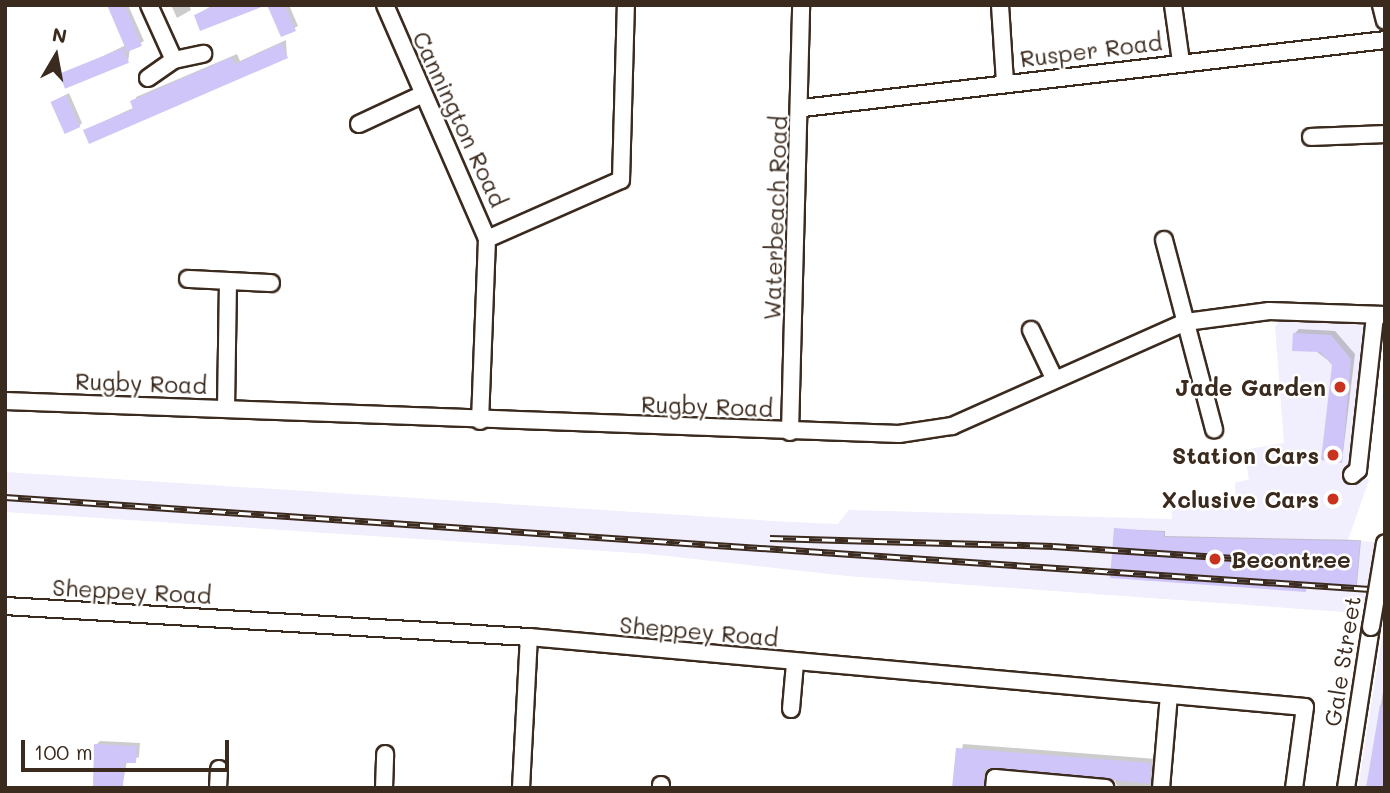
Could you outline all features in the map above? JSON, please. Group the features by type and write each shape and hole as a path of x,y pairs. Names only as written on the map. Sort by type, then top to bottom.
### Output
{"street":[{"path":"149,5 174,61"},
{"name":"Cannington Road","path":"385,5 421,96 487,239 480,421"},
{"path":"487,239 621,180 626,5"},
{"name":"Waterbeach Road","path":"790,432 803,108 802,5"},
{"path":"1000,5 1005,83"},
{"path":"1173,5 1181,62"},
{"path":"1381,5 1385,22"},
{"name":"Rusper Road","path":"803,108 1385,40"},
{"path":"148,78 174,61 203,54"},
{"path":"359,124 421,96"},
{"path":"1311,137 1385,134"},
{"path":"1164,240 1214,429"},
{"path":"188,279 271,282"},
{"path":"226,409 228,282"},
{"name":"Rugby Road","path":"5,401 899,435 952,426 1053,376 1186,322 1269,311 1380,315"},
{"path":"1352,475 1358,470 1380,315"},
{"path":"1031,330 1053,376"},
{"name":"Gale Street","path":"1346,788 1385,543"},
{"name":"Sheppey Road","path":"5,606 529,637 795,663 1305,706 1294,788"},
{"path":"521,788 529,637"},
{"path":"792,709 795,663"},
{"path":"1161,788 1169,695"},
{"path":"384,788 385,754"},
{"path":"218,788 219,768"},
{"path":"994,788 995,778 1107,788"}],"shaded area":[{"path":"1281,318 1356,320 1367,332 1353,465 1369,480 1348,540 1385,543 1385,606 1360,603 1358,613 847,576 649,554 5,512 5,472 838,524 849,510 1172,519 1171,501 1236,505 1235,483 1249,479 1244,450 1284,443 1275,327"},
{"path":"1384,624 1385,788 1358,788"}],"building":[{"path":"107,5 125,5 142,46 127,52"},
{"path":"217,5 264,6 200,31 194,15"},
{"path":"267,5 285,5 296,31 281,37"},
{"path":"282,43 288,58 89,144 83,130 133,109 130,101 232,57 235,64"},
{"path":"123,48 129,63 65,89 59,74"},
{"path":"66,95 80,127 65,134 50,102"},
{"path":"1293,333 1331,335 1351,359 1342,463 1321,460 1332,365 1320,352 1292,351"},
{"path":"1114,528 1164,532 1164,537 1360,541 1356,589 1306,586 1306,592 1110,578"},
{"path":"1380,705 1385,706 1385,788 1366,788"},
{"path":"94,744 137,746 136,763 124,763 123,788 93,788"},
{"path":"956,748 1151,763 1150,784 996,768 985,769 984,788 952,788"}],"railway":[{"path":"5,497 1385,590"},
{"path":"770,538 1053,546 1325,564"}],"place":[{"name":"Jade Garden","path":"1340,387"},
{"name":"Station Cars","path":"1333,455"},
{"name":"Xclusive Cars","path":"1333,499"},
{"name":"Becontree","path":"1215,559"}]}
